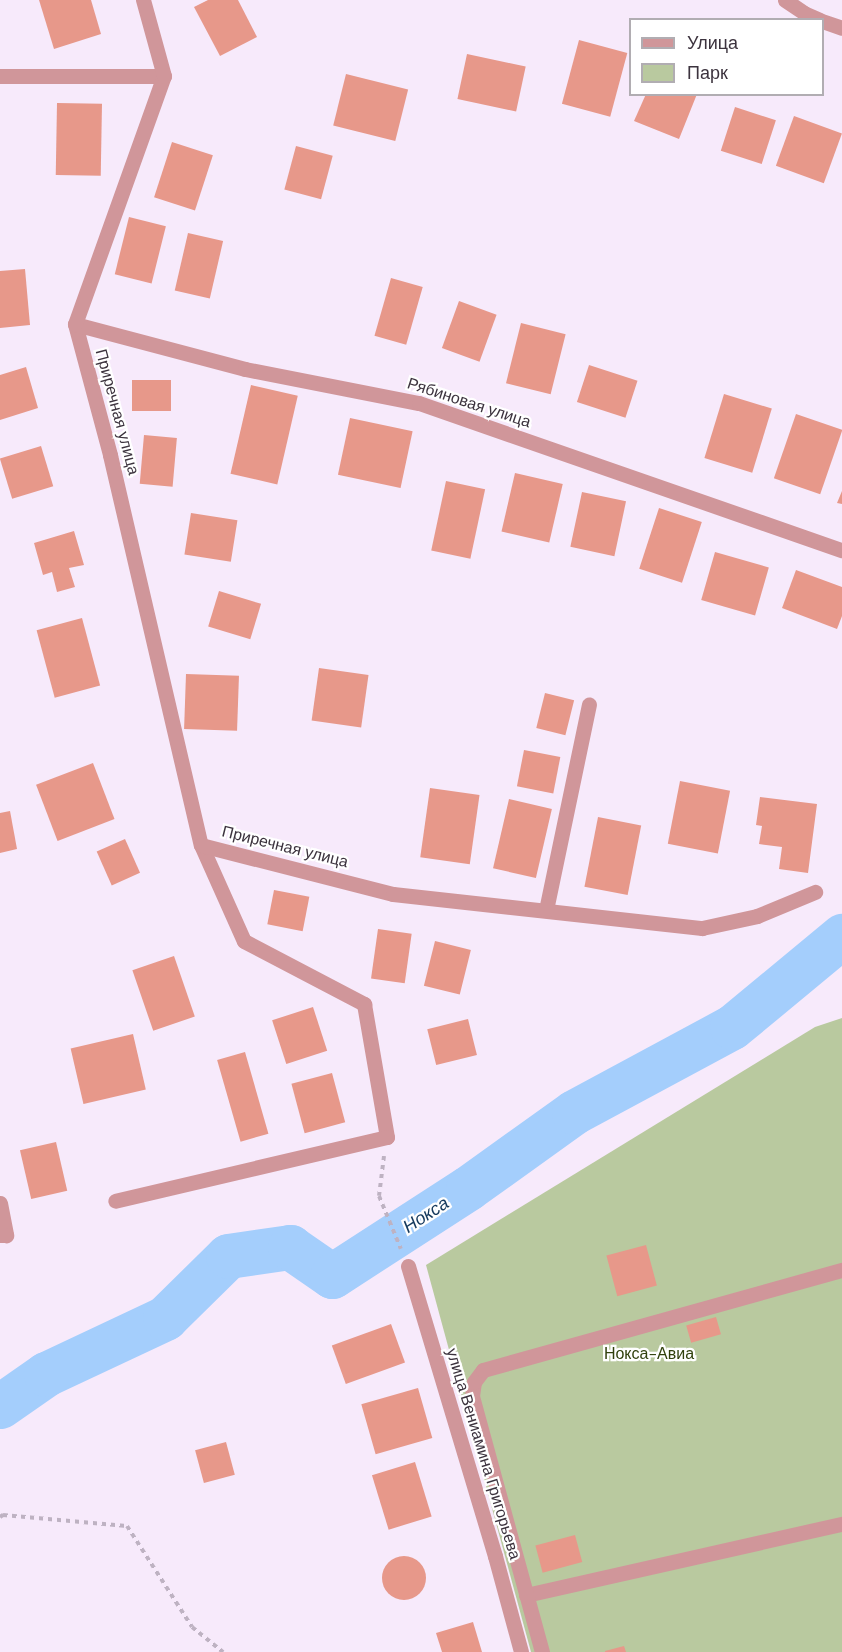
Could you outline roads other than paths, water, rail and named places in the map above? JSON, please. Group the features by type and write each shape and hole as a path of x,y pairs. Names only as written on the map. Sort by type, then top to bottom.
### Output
{"street":[{"path":"75,324 164,76 143,0"},
{"path":"785,0 816,18"},
{"path":"824,21 842,28"},
{"path":"0,76 164,76"},
{"name":"Рябиновая улица","path":"75,324 245,369 419,403 842,549"},
{"name":"Приречная улица","path":"75,324 110,455 201,844 393,894 702,928 757,916 814,892"},
{"path":"546,910 589,705"},
{"path":"116,1201 387,1137 364,1004 244,941 201,844"},
{"path":"0,1203 3,1235"},
{"name":"улица Вениамина Григорьева","path":"408,1266 495,1556 521,1652"},
{"path":"542,1652 472,1396 474,1382 483,1370 842,1270"},
{"path":"526,1595 842,1524"}],"waterway":[{"name":"Нокса","path":"0,1406 46,1374 165,1318 228,1256 290,1247 332,1276 468,1188 574,1112 732,1027 842,936"}],"park label":[{"name":"Нокса-Авиа","path":"649,1354"}]}
